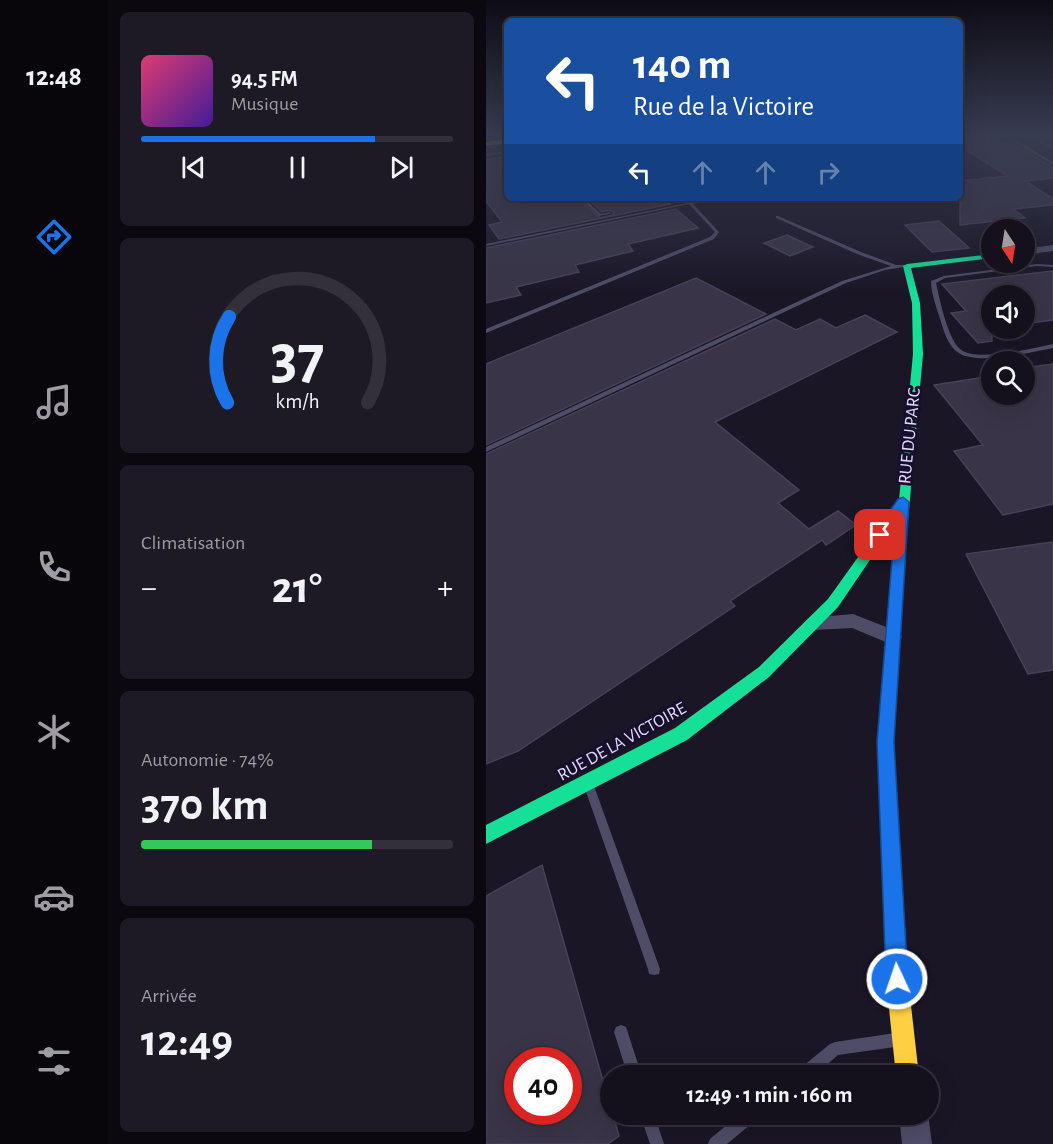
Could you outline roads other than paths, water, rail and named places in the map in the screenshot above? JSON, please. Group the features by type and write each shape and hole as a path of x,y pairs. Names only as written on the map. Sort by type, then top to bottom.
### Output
{"street":[{"path":"1035,250 1053,248"},
{"path":"901,265 981,257"},
{"name":"RUE DU PARC","path":"901,265 917,298 920,319 908,475 903,502 886,742 897,979 907,1065"},
{"name":"RUE DE LA VICTOIRE","path":"486,835 681,734 764,672 833,603 903,502"},
{"path":"814,624 852,621 893,637"},
{"path":"914,1125 916,1144"}],"lane":[{"path":"585,201 600,215"},
{"path":"486,242 671,201"},
{"path":"486,242 699,201"},
{"path":"486,331 712,238 717,232 690,203"},
{"path":"777,217 859,253 901,265"},
{"path":"977,257 981,261"},
{"path":"486,450 844,282 901,265"},
{"path":"1035,265 1053,266"},
{"path":"981,272 940,277 933,282 954,346 962,353 981,357 1053,346"},
{"path":"587,782 654,969"},
{"path":"621,1032 632,1065"},
{"path":"815,1065 835,1049 904,1038"},
{"path":"651,1125 657,1144"},
{"path":"715,1144 738,1125"}]}
